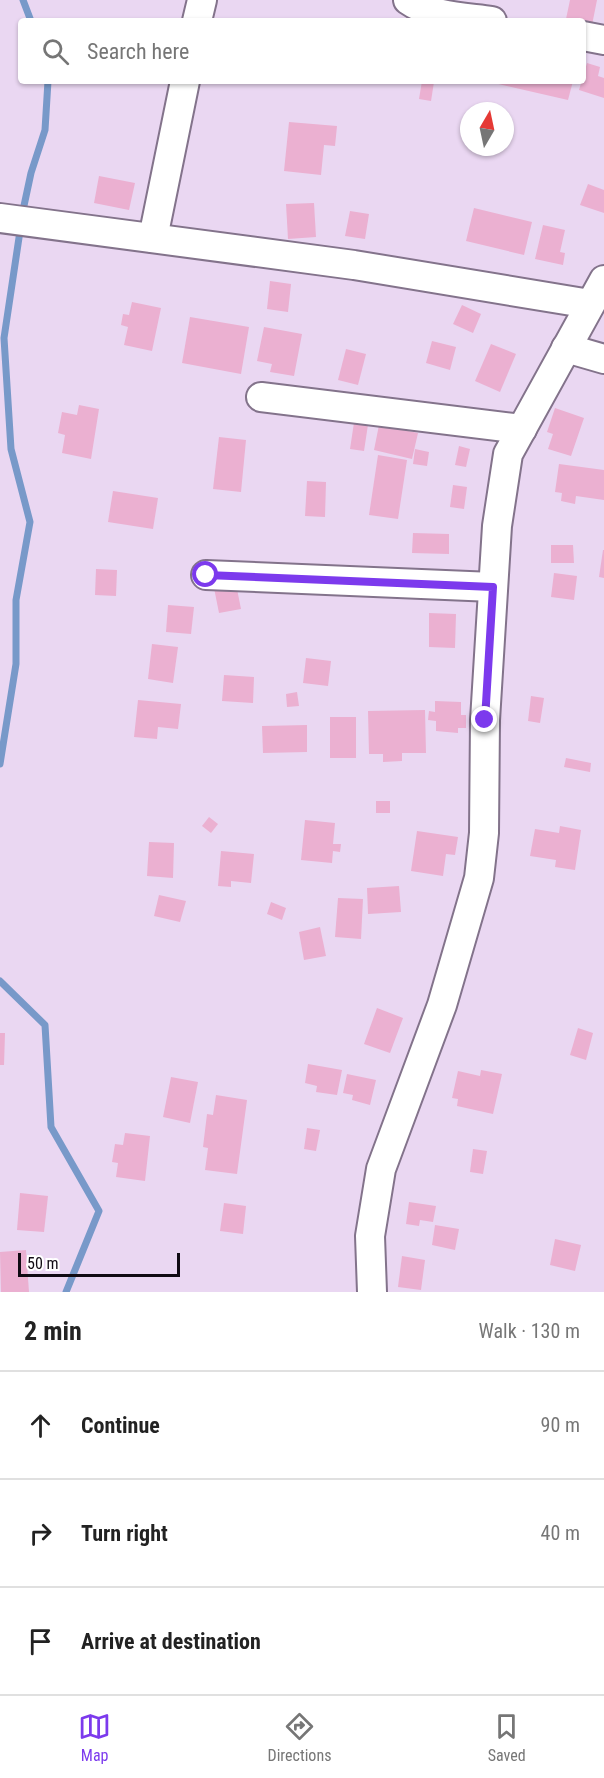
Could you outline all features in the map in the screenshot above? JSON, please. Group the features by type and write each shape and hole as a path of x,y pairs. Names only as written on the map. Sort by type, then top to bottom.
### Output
{"street":[{"path":"198,18 202,0"},
{"path":"408,0 426,10 464,18"},
{"path":"586,37 604,40"},
{"path":"153,238 184,84"},
{"path":"0,218 354,265 597,292 508,454 497,526 485,720 484,833 479,878 442,1005 381,1169 370,1236 372,1292"},
{"path":"566,348 604,359"},
{"path":"261,397 522,429"},
{"path":"206,575 493,587"}],"building":[{"path":"570,0 597,0 592,25 586,24 586,18 566,18"},
{"path":"587,63 600,67 598,76 604,78 604,98 579,90 581,84 586,84"},
{"path":"422,84 434,84 431,101 419,99"},
{"path":"498,84 572,84 568,100"},
{"path":"289,122 337,126 335,146 324,145 321,175 284,171"},
{"path":"99,176 135,183 129,210 94,203"},
{"path":"588,184 604,190 604,213 580,205"},
{"path":"314,203 316,237 288,239 286,204"},
{"path":"474,208 532,222 524,255 466,241"},
{"path":"350,211 369,214 365,239 345,236"},
{"path":"543,225 565,230 560,252 565,253 563,265 535,259"},
{"path":"270,281 291,284 288,312 267,309"},
{"path":"132,302 161,308 152,351 124,345 128,327 121,325 123,314 129,315"},
{"path":"462,305 481,314 473,333 453,324"},
{"path":"190,317 249,327 241,374 182,363"},
{"path":"264,327 302,334 294,376 270,372 272,364 257,361"},
{"path":"432,341 456,347 450,370 426,363"},
{"path":"491,344 516,354 500,392 475,381"},
{"path":"346,349 366,354 358,385 338,380"},
{"path":"79,405 99,409 91,459 62,453 65,435 58,433 62,412 77,415"},
{"path":"555,408 584,418 571,456 548,449 553,434 547,432"},
{"path":"355,416 369,418 364,451 350,449"},
{"path":"379,425 418,433 412,459 374,450"},
{"path":"219,437 246,440 241,492 213,489"},
{"path":"459,446 470,449 466,467 455,465"},
{"path":"415,449 429,452 427,466 413,464"},
{"path":"378,455 407,460 398,519 369,515"},
{"path":"559,464 604,470 604,500 576,496 575,504 561,501 562,493 555,492"},
{"path":"307,481 326,482 325,517 305,516"},
{"path":"453,485 467,487 464,509 450,507"},
{"path":"113,491 158,498 153,529 108,522"},
{"path":"413,533 449,534 449,554 412,553"},
{"path":"551,545 573,545 574,563 551,563"},
{"path":"604,550 604,578 599,577"},
{"path":"96,569 117,570 116,596 95,595"},
{"path":"554,573 577,576 574,600 551,597"},
{"path":"236,584 241,609 219,613 214,588"},
{"path":"168,605 194,607 191,634 166,632"},
{"path":"429,613 456,614 455,648 429,647"},
{"path":"152,644 178,647 173,683 148,679"},
{"path":"306,658 331,661 328,686 303,683"},
{"path":"224,675 254,677 253,703 222,701"},
{"path":"297,692 299,706 287,707 286,694"},
{"path":"531,696 544,698 540,723 528,721"},
{"path":"138,700 181,704 178,729 158,727 157,739 134,737"},
{"path":"435,701 461,702 461,715 466,715 466,728 458,728 458,733 436,731 436,721 428,720 429,711 435,712"},
{"path":"425,710 426,753 402,753 402,761 383,762 383,754 369,754 368,711"},
{"path":"330,717 356,717 356,758 330,758"},
{"path":"307,725 307,752 263,753 262,726"},
{"path":"566,758 591,763 590,772 564,767"},
{"path":"376,801 390,801 390,813 376,813"},
{"path":"209,817 218,824 211,833 202,826"},
{"path":"305,820 335,823 333,844 341,844 340,852 333,851 332,863 301,860"},
{"path":"560,826 581,830 575,870 555,867 556,860 530,856 535,829 559,833"},
{"path":"417,831 458,837 455,855 446,854 443,876 411,871"},
{"path":"149,842 174,843 173,878 147,876"},
{"path":"221,851 254,854 251,883 231,881 231,887 218,886"},
{"path":"399,886 401,912 368,914 367,888"},
{"path":"159,895 186,901 180,922 154,916"},
{"path":"338,898 363,899 361,939 335,937"},
{"path":"271,902 286,908 282,920 267,914"},
{"path":"320,927 326,956 304,960 299,932"},
{"path":"377,1008 403,1018 390,1053 364,1044"},
{"path":"578,1028 593,1033 586,1060 570,1055"},
{"path":"0,1033 5,1033 4,1065 0,1065"},
{"path":"308,1064 342,1070 337,1095 316,1092 317,1086 305,1083"},
{"path":"481,1070 502,1074 493,1114 457,1106 458,1099 452,1098 458,1071 480,1076"},
{"path":"347,1074 376,1080 370,1105 352,1100 353,1095 343,1093"},
{"path":"171,1077 198,1082 190,1123 163,1117"},
{"path":"216,1095 247,1100 237,1174 205,1170 208,1148 203,1147 207,1114 213,1115"},
{"path":"307,1128 320,1130 316,1151 304,1149"},
{"path":"125,1133 150,1136 145,1181 116,1177 118,1163 112,1162 115,1144 123,1145"},
{"path":"473,1149 487,1151 483,1174 470,1172"},
{"path":"20,1193 48,1196 44,1232 17,1230"},
{"path":"409,1202 436,1206 433,1222 420,1220 419,1226 406,1224"},
{"path":"224,1203 246,1206 243,1234 220,1231"},
{"path":"435,1225 459,1229 455,1250 432,1245"},
{"path":"555,1239 581,1245 575,1271 550,1265"},
{"path":"26,1250 29,1292 1,1292 0,1252"},
{"path":"402,1256 425,1260 421,1290 398,1287"}],"waterway":[{"path":"23,0 30,18"},
{"path":"22,215 31,173 45,130 48,84"},
{"path":"0,764 16,664 16,600 30,522 11,449 4,338 20,231"},
{"path":"0,981 45,1025 51,1127 99,1211 66,1292"}],"route":[{"path":"206,575 493,587 485,720"}]}
